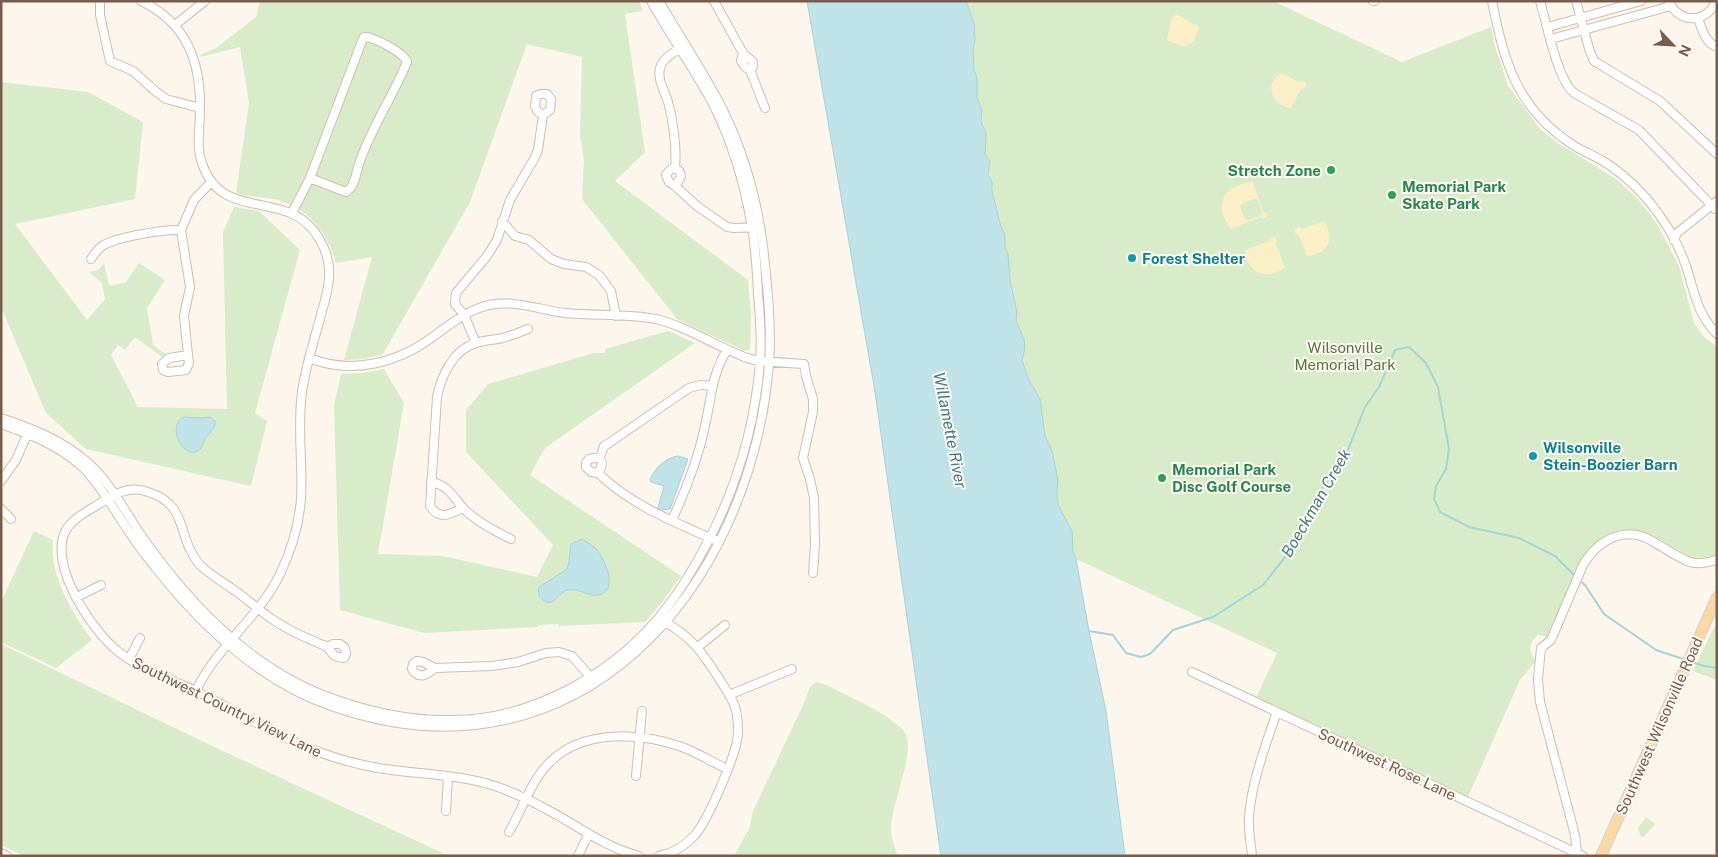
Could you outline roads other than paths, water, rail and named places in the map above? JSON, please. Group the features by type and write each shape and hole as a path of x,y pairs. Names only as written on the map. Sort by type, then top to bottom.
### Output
{"main road":[{"name":"Southwest Wilsonville Road","path":"1601,856 1717,597"}],"street":[{"path":"100,1 100,15 110,61 133,71 166,98 200,108"},
{"path":"141,1 158,11 175,25 188,43 197,66 200,82 200,157 211,182 224,194 238,201 274,206 292,213 306,223 316,233 325,250 329,267 327,293 304,377 300,409 301,498 297,525 288,556 279,576 258,608 206,673 196,691"},
{"path":"175,25 205,1"},
{"path":"651,1 683,48"},
{"path":"593,680 631,657 666,623 702,572 719,542 738,499 751,462 765,398 765,362 759,309 756,227 720,118 659,1"},
{"path":"714,1 743,53 741,62 750,70 765,108"},
{"path":"1492,1 1505,60 1518,88 1534,111 1560,136 1610,166 1637,189 1661,217 1685,265 1698,309 1717,334"},
{"path":"1540,1 1568,86 1574,92 1639,130 1715,206 1677,233 1674,240"},
{"path":"1576,1 1590,52 1597,64 1629,81 1660,101 1717,154"},
{"path":"1548,27 1641,1"},
{"path":"1551,39 1670,4 1675,12 1684,18 1698,18 1710,12 1716,1"},
{"path":"1698,18 1705,37 1717,47"},
{"path":"292,213 310,178 364,37 375,38 404,57 407,62 363,152 351,188 346,192 310,178"},
{"path":"683,48 671,54 664,61 661,65 659,76 670,110 675,167 680,172 681,177 675,186 720,223 734,228 756,227"},
{"path":"476,343 464,315 455,304 456,293 487,256 497,240 510,200 538,150 543,116"},
{"path":"188,355 184,316 190,287 181,230 194,200 211,182"},
{"path":"502,221 515,236"},
{"path":"91,259 96,250 107,243 168,230 181,230"},
{"path":"497,240 515,236 529,240 558,262 593,270 604,280 611,291 616,316"},
{"path":"309,358 335,366 363,366 382,362 416,348 464,315 488,305 507,303 564,313 640,317 661,321 750,359 765,362 804,364 813,399 813,412 803,458 814,498 816,544 813,573"},
{"path":"463,508 446,515 440,515 433,511 429,500 439,386 454,359 465,348 476,343 504,338 528,330"},
{"path":"672,520 696,461 706,426 717,368 727,350"},
{"path":"1,418 70,448 102,476 111,496 193,602 230,643 261,670 298,693 347,712 396,723 457,727 496,723 542,709 574,695 622,654 658,618 694,569 729,495 742,458 765,362"},
{"path":"598,474 601,469 600,457 604,446 684,391 695,386 713,386"},
{"path":"1,424 28,431"},
{"path":"1,481 16,460 28,431"},
{"path":"600,457 589,459 586,463 586,467 591,472 598,474 628,498 719,542"},
{"path":"431,481 453,494 463,508 480,522 511,539"},
{"path":"111,496 134,488 155,494 168,502 180,519 188,547 199,564 291,631 328,648"},
{"name":"Southwest Country View Lane","path":"111,496 72,522 64,535 62,546 65,569 86,615 111,646 129,659 158,675 196,691 271,731 332,757 375,768 484,783 545,808 588,835 624,852 639,856"},
{"path":"1,509 11,519"},
{"path":"1580,854 1540,702 1538,679 1541,648 1551,640 1583,565 1590,554 1601,544 1617,536 1630,534 1650,540 1690,562 1704,563 1717,560"},
{"path":"77,597 101,585"},
{"path":"658,618 698,647 735,706 738,723 737,739 727,769 713,803 695,835 678,850 659,856"},
{"path":"698,647 725,625"},
{"path":"129,659 140,638"},
{"path":"435,668 492,666 518,662 546,653 559,652 572,656 593,680"},
{"path":"729,695 792,669"},
{"name":"Southwest Rose Lane","path":"1192,672 1580,854"},
{"path":"636,776 642,711"},
{"path":"1252,856 1249,823 1251,802 1276,712"},
{"path":"509,832 541,772 548,764 571,747 595,740 608,737 639,737 661,741 682,747 727,769"},
{"path":"446,811 448,777"},
{"path":"578,856 588,835"},
{"path":"1,853 7,856"}],"water":[{"name":"Willamette River","path":"807,1 966,1 974,23 974,70 977,77 977,98 982,110 981,122 986,133 985,155 990,161 988,174 992,182 992,190 1001,227 1005,234 1010,280 1017,312 1016,320 1024,340 1025,348 1022,361 1029,380 1040,399 1045,436 1052,451 1058,480 1058,505 1072,531 1073,552 1076,559 1106,711 1125,856 941,856 875,392"},
{"path":"183,417 210,417 215,421 214,428 206,437 201,448 195,452 184,449 177,436 178,422"},
{"path":"678,456 688,459 670,509 662,510 658,508 664,486 651,482 650,479 661,464"},
{"path":"582,539 595,548 604,562 609,576 608,588 598,595 568,590 554,601 547,602 543,600 539,594 539,587 566,570 569,563 571,544"}],"waterway":[{"name":"Boeckman Creek","path":"1089,631 1113,635 1126,653 1141,657 1150,654 1173,630 1213,617 1263,585 1285,557 1323,487 1344,460 1365,407 1379,387 1395,350 1409,347 1426,363 1438,387 1449,449 1446,469 1436,486 1434,499 1440,512 1469,527 1519,538 1555,556 1575,576"},
{"name":"Boeckman Creek","path":"1578,579 1585,585 1604,614 1656,650 1686,660"},
{"name":"Boeckman Creek","path":"1692,662 1717,668"}],"place":[{"name":"Stretch Zone","path":"1331,170"},
{"name":"Memorial Park Skate Park","path":"1392,195"},
{"name":"Forest Shelter","path":"1132,258"},
{"name":"Wilsonville Stein-Boozier Barn","path":"1533,456"},
{"name":"Memorial Park Disc Golf Course","path":"1162,478"}],"park label":[{"name":"Wilsonville Memorial Park","path":"1345,356"}]}
